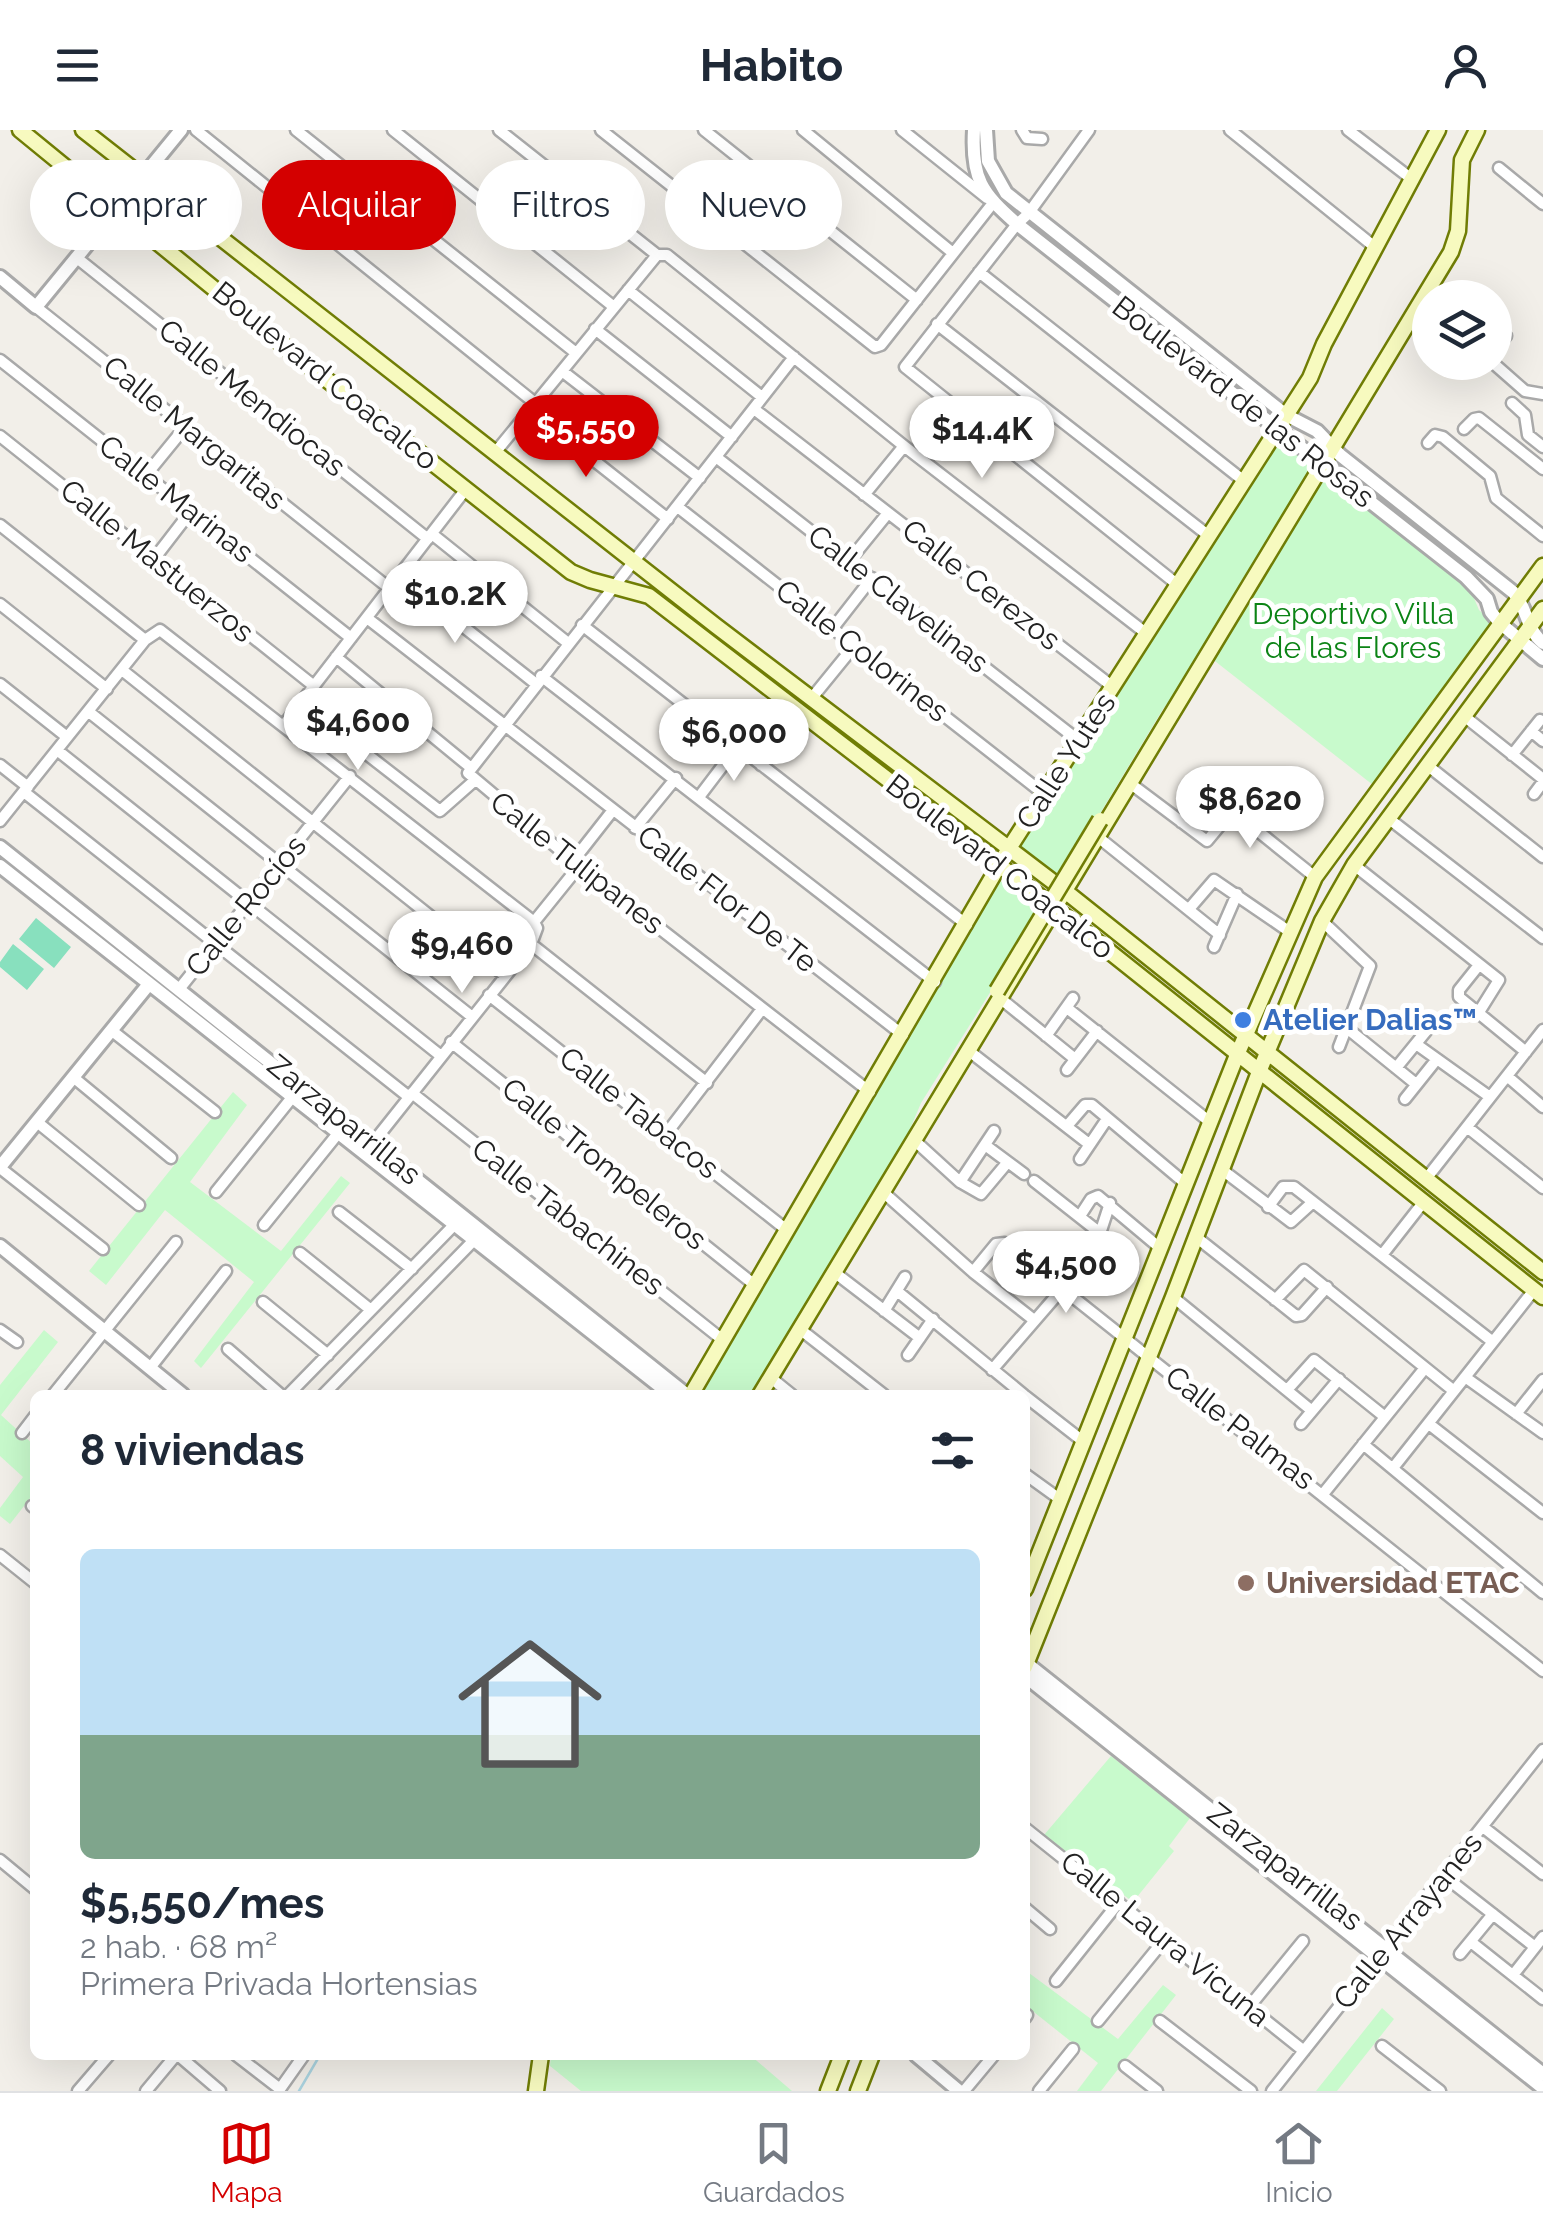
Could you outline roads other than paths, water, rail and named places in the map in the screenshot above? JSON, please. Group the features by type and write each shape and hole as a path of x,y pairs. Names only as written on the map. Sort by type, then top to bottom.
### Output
{"main road":[{"name":"Boulevard Coacalco","path":"20,130 57,160"},
{"name":"Boulevard Coacalco","path":"83,130 121,160"},
{"name":"Calle Yutes","path":"692,1390 904,1035 1008,850 1310,378 1324,344 1438,130"},
{"name":"Calle Yutes","path":"916,1136 945,1077 1055,909 1450,252 1458,231 1462,160 1478,130"},
{"name":"Boulevard Coacalco","path":"169,250 571,572 649,596 1055,909 1538,1293"},
{"name":"Boulevard Coacalco","path":"235,250 1065,892 1543,1272"},
{"path":"1030,1557 1060,1500 1210,1122 1315,877 1543,566"},
{"path":"1030,1654 1322,921 1354,865 1543,609"},
{"name":"Calle Yutes","path":"763,1390 969,1050 1161,718 1192,680"},
{"path":"536,2091 539,2060"},
{"path":"828,2091 840,2060"},
{"path":"858,2091 870,2060"}],"street":[{"path":"156,160 181,130"},
{"path":"196,130 668,520"},
{"path":"296,130 576,353"},
{"path":"393,130 614,307"},
{"path":"499,130 657,254 667,254 904,446 1147,634"},
{"path":"600,130 870,346 881,345 954,253 990,200"},
{"path":"704,130 917,300"},
{"path":"802,130 954,253"},
{"path":"902,130 990,200"},
{"path":"974,130 976,175 990,200"},
{"name":"Boulevard de las Rosas","path":"986,130 988,162 995,178 1028,214 1282,421 1324,464 1466,577 1487,599 1500,623 1543,643"},
{"path":"1022,130 1027,138 1042,139"},
{"path":"1088,130 1028,214 907,362 907,372 1178,585"},
{"path":"1230,130 1376,248"},
{"path":"1348,130 1412,180"},
{"path":"1499,168 1543,204"},
{"name":"Boulevard de las Rosas","path":"990,200 1016,224 1282,421 1317,431 1333,449 1519,598"},
{"path":"36,307 83,250"},
{"path":"494,454 657,254"},
{"name":"Calle Mendiocas","path":"77,258 568,643"},
{"path":"978,272 1244,481"},
{"name":"Calle Margaritas","path":"0,278 389,588"},
{"path":"628,290 762,397"},
{"path":"937,324 1209,536"},
{"path":"596,329 732,437"},
{"name":"Calle Tulipanes","path":"794,357 468,773 576,863 870,1092"},
{"name":"Calle Marinas","path":"0,360 351,638"},
{"path":"562,371 700,478"},
{"path":"1512,378 1526,390 1543,394"},
{"path":"1512,402 1525,415 1528,435 1543,447"},
{"name":"Calle Cerezos","path":"754,409 1113,687"},
{"path":"1464,430 1474,418 1479,418 1543,469"},
{"path":"146,475 186,426"},
{"path":"1428,443 1435,435 1444,437 1490,476 1496,498 1543,536"},
{"name":"Calle Mastuerzos","path":"0,436 314,686"},
{"path":"864,495 904,446"},
{"name":"Calle Clavelinas","path":"716,457 1079,741"},
{"path":"283,726 466,489"},
{"name":"Calle Colorines","path":"679,508 1044,794"},
{"path":"154,559 191,511"},
{"path":"849,561 888,513"},
{"path":"0,524 145,640"},
{"path":"399,576 676,778 934,982"},
{"path":"834,628 872,578"},
{"path":"1519,598 1524,635"},
{"path":"0,604 108,689"},
{"name":"Calle Flor De Te","path":"367,618 904,1035"},
{"path":"582,625 967,926"},
{"path":"0,821 145,640 160,630 534,922 536,935 532,944 370,1147"},
{"name":"Boulevard de las Rosas","path":"1524,635 1543,659"},
{"path":"811,699 854,645"},
{"path":"336,657 470,767"},
{"path":"122,670 504,975"},
{"path":"0,684 68,737"},
{"path":"301,703 440,811 474,781"},
{"path":"89,712 472,1016"},
{"path":"761,765 802,713"},
{"path":"1464,716 1543,780 1534,794"},
{"path":"1512,755 1540,720"},
{"path":"1531,731 1543,741"},
{"path":"699,796 737,747"},
{"path":"57,750 441,1056"},
{"name":"Calle Tabachines","path":"0,765 216,944 724,1341"},
{"path":"1427,765 1543,857"},
{"name":"Calle Rocíos","path":"180,988 350,776"},
{"path":"635,828 676,778"},
{"path":"1131,784 1207,841 1232,811"},
{"path":"1181,822 1204,789 1315,877"},
{"path":"534,922 613,810"},
{"path":"1388,818 1543,938"},
{"path":"1098,838 1220,935"},
{"name":"Zarzaparrillas","path":"0,847 180,988 479,1236 682,1390"},
{"path":"1354,865 1499,980 1479,1012"},
{"name":"Zarzaparrillas","path":"0,866 340,1131 370,1147"},
{"path":"1189,909 1214,880 1290,932"},
{"path":"1214,947 1237,894"},
{"path":"1322,921 1370,966 1339,1047"},
{"path":"532,944 707,1082"},
{"path":"1479,965 1458,993 1526,1052"},
{"name":"Calle Rocíos","path":"0,1168 149,984"},
{"name":"Calle Tabacos","path":"489,995 788,1231"},
{"path":"999,995 1075,1059"},
{"path":"1046,1036 1070,1003 1097,1031 1210,1122"},
{"path":"666,1134 762,1009"},
{"path":"112,1030 215,1112"},
{"path":"1348,1030 1416,1084"},
{"path":"1396,1068 1427,1030"},
{"path":"1426,1179 1543,1030"},
{"path":"1067,1070 1097,1031"},
{"name":"Calle Trompeleros","path":"451,1042 756,1286"},
{"path":"1416,1044 1490,1097"},
{"path":"969,1050 1089,1144"},
{"path":"1405,1099 1436,1059"},
{"path":"1507,1076 1543,1106"},
{"path":"74,1077 171,1158"},
{"path":"216,1192 294,1095"},
{"path":"1066,1126 1089,1104 1186,1184"},
{"path":"1080,1159 1108,1120"},
{"path":"37,1122 139,1205"},
{"path":"1467,1127 1543,1188"},
{"path":"264,1225 340,1131"},
{"path":"960,1182 994,1131"},
{"path":"916,1136 960,1182 981,1194 1007,1163"},
{"path":"985,1144 1100,1233"},
{"path":"0,1168 103,1248"},
{"path":"1221,1170 1291,1222 1313,1202"},
{"path":"1268,1208 1288,1185 1493,1342"},
{"path":"883,1192 1034,1320"},
{"path":"1080,1216 1094,1195 1110,1203 1160,1248"},
{"path":"1094,1248 1110,1203"},
{"path":"1382,1254 1422,1204"},
{"path":"339,1212 412,1269"},
{"path":"290,1390 459,1220"},
{"path":"328,1390 479,1236"},
{"name":"Zarzaparrillas","path":"479,1236 660,1390"},
{"path":"1196,1237 1299,1318 1327,1287"},
{"path":"56,1390 176,1242"},
{"name":"Calle Palmas","path":"973,1272 1000,1242 1543,1671"},
{"path":"0,1246 176,1390"},
{"path":"300,1253 372,1310"},
{"path":"1275,1300 1304,1270 1454,1391"},
{"path":"150,1368 226,1272"},
{"path":"834,1272 920,1338"},
{"path":"884,1310 905,1277"},
{"path":"992,1370 1062,1288"},
{"path":"897,1291 1018,1390"},
{"path":"1393,1468 1493,1342 1538,1293"},
{"path":"1173,1296 1311,1410"},
{"path":"264,1302 328,1355"},
{"path":"908,1355 933,1318"},
{"path":"0,1330 17,1342"},
{"path":"800,1330 878,1390"},
{"path":"228,1349 279,1390"},
{"path":"1287,1390 1314,1360 1385,1417"},
{"path":"1323,1494 1425,1368"},
{"path":"1465,1377 1543,1433"},
{"path":"771,1378 786,1390"},
{"path":"1301,1424 1340,1378"},
{"path":"1516,1414 1542,1384"},
{"path":"1030,1400 1084,1442"},
{"path":"22,1433 30,1423"},
{"path":"1428,1424 1540,1506"},
{"path":"1363,1444 1543,1593"},
{"path":"1030,1478 1060,1500"},
{"path":"0,1555 30,1579"},
{"name":"Zarzaparrillas","path":"1030,1671 1383,1953 1538,2084"},
{"name":"Calle Arrayanes","path":"1272,2091 1543,1750"},
{"path":"1483,1827 1543,1874"},
{"name":"Calle Laura Vicuna","path":"1030,1832 1304,2051"},
{"path":"0,1860 30,1885"},
{"path":"1444,1876 1493,1914 1539,1942 1513,1976"},
{"path":"1056,1981 1120,1902"},
{"path":"1030,1912 1050,1929"},
{"path":"1460,1954 1493,1914"},
{"path":"1098,2022 1165,1939"},
{"path":"1249,2007 1303,1941"},
{"path":"1470,1942 1543,1999"},
{"path":"1160,2022 1251,2091"},
{"path":"1382,2046 1440,2091"},
{"path":"1040,2091 1073,2049"},
{"path":"78,2091 105,2060"},
{"path":"146,2091 173,2060"},
{"path":"183,2060 220,2091"},
{"path":"242,2060 276,2088 284,2087 301,2060"},
{"path":"922,2060 955,2090 988,2060"},
{"path":"1125,2066 1157,2091"}],"waterway":[{"path":"299,2091 317,2060"}],"place":[{"name":"Atelier Dalias™","path":"1243,1020"},
{"name":"Universidad ETAC","path":"1246,1583"}],"park label":[{"name":"Deportivo Villa de las Flores","path":"1353,631"}]}
